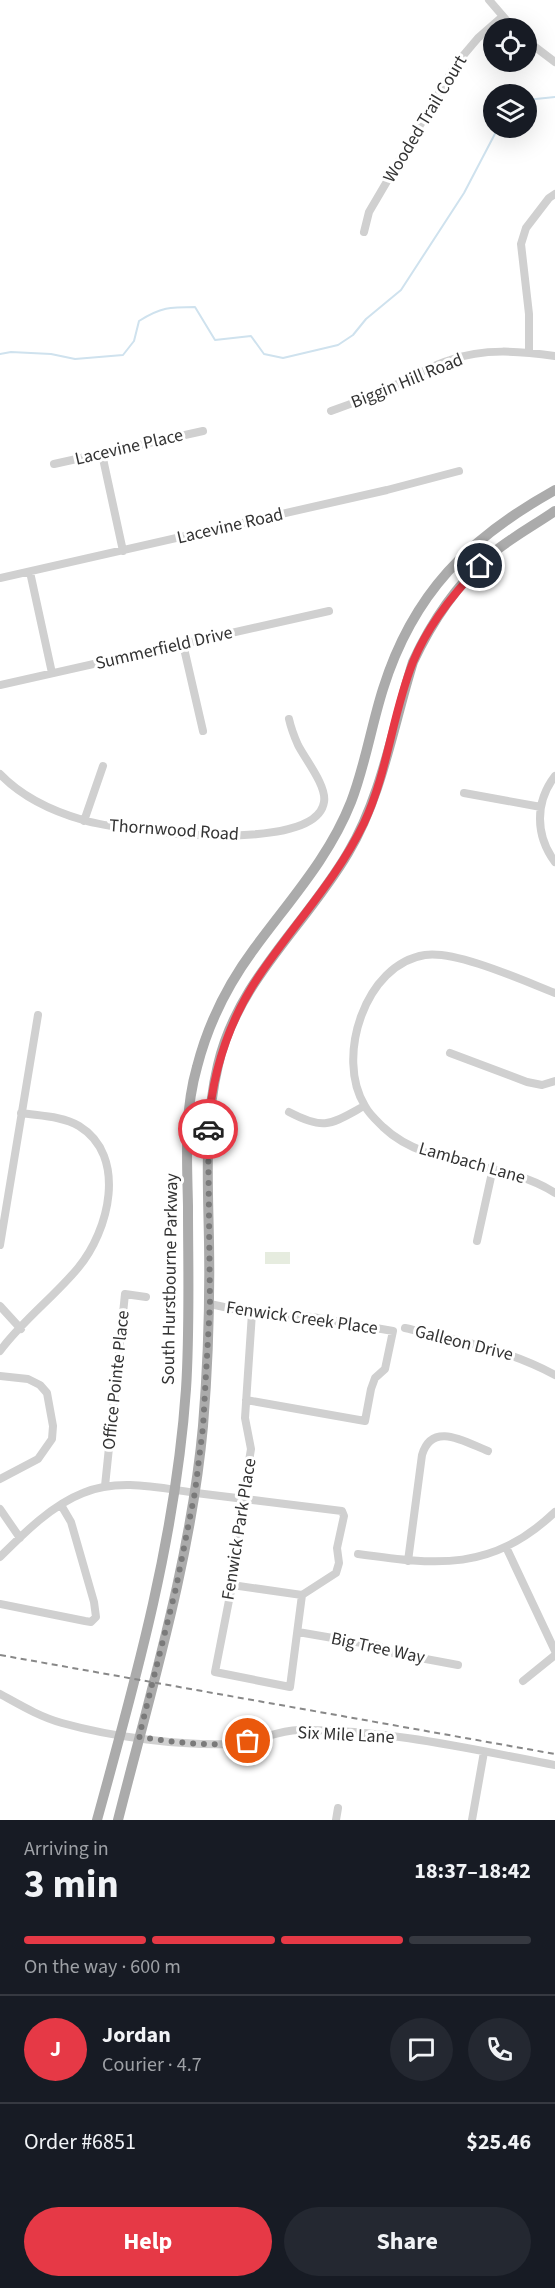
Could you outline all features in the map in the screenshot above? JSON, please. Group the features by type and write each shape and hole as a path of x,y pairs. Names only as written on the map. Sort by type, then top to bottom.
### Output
{"main road":[{"name":"South Hurstbourne Parkway","path":"97,1820 121,1734 154,1598 175,1488 189,1344 188,1122 195,1071 206,1039 224,995 239,971 316,868 338,832 352,800 395,653 408,627 434,587 474,544 497,525 555,490"},
{"name":"South Hurstbourne Parkway","path":"118,1820 176,1588 195,1492 203,1427 210,1304 208,1138 210,1105 218,1061 227,1036 258,978 333,878 365,820 402,696 423,640 453,596 489,556 555,511"}],"street":[{"path":"489,0 502,17"},
{"name":"Wooded Trail Court","path":"364,232 369,212 456,64 478,38 502,17"},
{"path":"537,48 555,62"},
{"path":"529,352 530,314 521,244 526,228 549,198 555,194"},
{"name":"Biggin Hill Road","path":"331,411 449,360 484,352 529,352 555,356"},
{"name":"Lacevine Place","path":"54,464 203,431"},
{"path":"102,454 123,551"},
{"name":"Lacevine Road","path":"0,578 387,490 459,471"},
{"path":"30,572 52,673"},
{"name":"Summerfield Drive","path":"0,685 329,611"},
{"path":"183,644 203,731"},
{"name":"Thornwood Road","path":"0,774 27,796 84,821 128,830 237,837 261,835 288,828 316,816 324,801 323,789 298,745 289,719"},
{"path":"84,821 103,766"},
{"path":"555,776 546,789 539,823 542,836 555,862"},
{"path":"464,793 541,807"},
{"path":"289,1112 305,1120 322,1124 333,1122 364,1106 355,1077 354,1052 357,1034 364,1009 375,987 387,973 399,964 416,957 441,954 488,968 555,993"},
{"path":"0,1245 38,1015"},
{"path":"450,1053 527,1082 542,1084 555,1081"},
{"name":"Lambach Lane","path":"364,1106 386,1129 410,1145 440,1156 521,1176 555,1193"},
{"path":"0,1351 83,1261 99,1231 109,1185 103,1154 85,1130 67,1120 21,1113"},
{"path":"477,1241 493,1168"},
{"name":"Office Pointe Place","path":"105,1486 125,1294 146,1297"},
{"name":"Fenwick Creek Place","path":"210,1304 252,1313 312,1317 393,1331 385,1369 375,1378 364,1421 246,1400"},
{"path":"0,1306 21,1329"},
{"name":"Fenwick Park Place","path":"252,1313 245,1418 251,1449 235,1545 234,1574 215,1672 290,1687 298,1632"},
{"name":"Galleon Drive","path":"405,1328 494,1348 524,1359 555,1375"},
{"path":"0,1376 28,1379 40,1385 47,1393 53,1426 52,1440 38,1459 0,1479"},
{"path":"408,1561 422,1455 428,1442 438,1436 450,1436 488,1451"},
{"path":"0,1557 61,1504 84,1492 105,1486 175,1488 342,1511 336,1573 302,1595 232,1585"},
{"path":"0,1604 85,1622 91,1622 96,1617 94,1602 71,1522 61,1504"},
{"path":"0,1509 20,1538"},
{"path":"357,1554 425,1563 460,1561 506,1547 535,1530 555,1512"},
{"path":"506,1547 555,1653 523,1681"},
{"path":"298,1632 302,1595"},
{"name":"Big Tree Way","path":"298,1632 379,1646 387,1652 458,1665"},
{"name":"Six Mile Lane","path":"0,1695 61,1722 170,1741 234,1744 297,1730 385,1735 555,1766"},
{"path":"472,1820 484,1752"},
{"path":"336,1820 338,1808"}],"shaded area":[{"path":"265,1252 290,1252 290,1264 265,1264"}],"waterway":[{"path":"537,99 555,97"},
{"path":"0,354 11,352 51,354 75,359 123,355 134,341 139,321 160,310 179,307 195,307 215,340 251,336 264,354 283,358 338,345 353,335 366,319 401,290 464,193 493,138"}],"railway":[{"path":"0,1655 555,1754"}],"way so far":[{"path":"208,1129 210,1304 203,1427 195,1492 176,1588 139,1737 234,1744 248,1741"}],"route":[{"path":"208,1129 218,1061 227,1036 258,978 276,951 333,878 349,852 365,820 377,786 413,662 423,640 453,596 480,566"}]}
